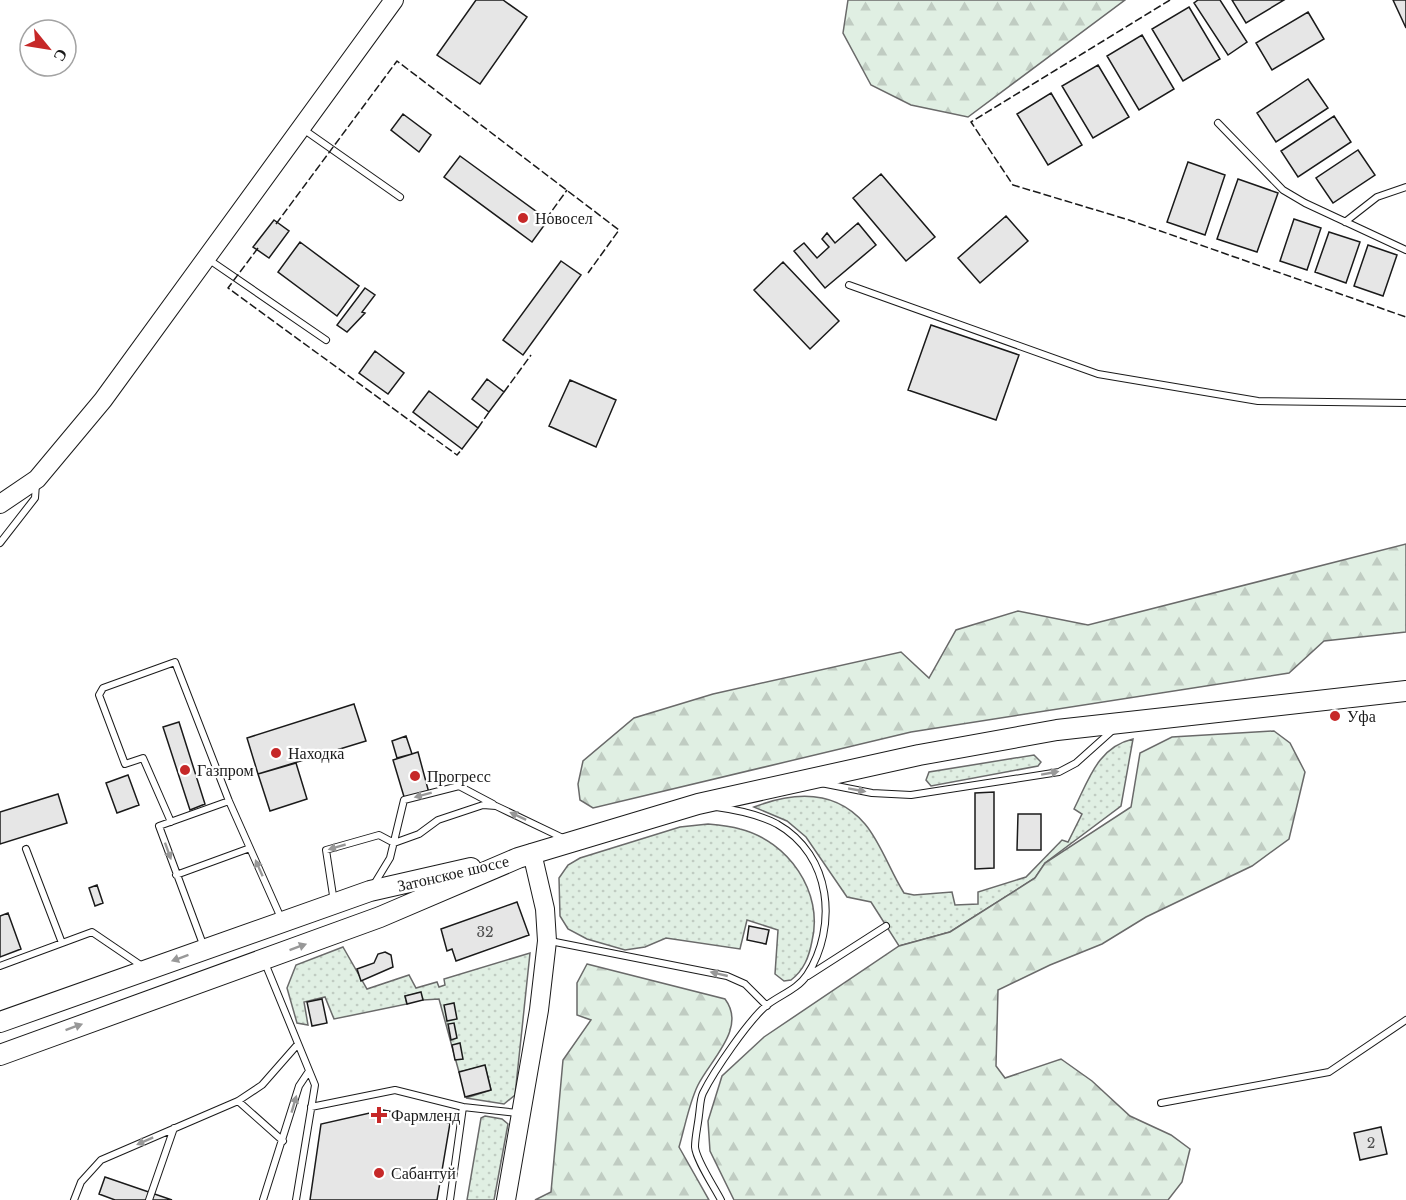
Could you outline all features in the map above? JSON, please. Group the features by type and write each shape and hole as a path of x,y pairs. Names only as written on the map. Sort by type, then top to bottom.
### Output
{"main road":[{"path":"525,856 698,804 800,780 1001,739 1121,722 1406,691"},
{"name":"Затонское шоссе","path":"0,1023 370,891 525,856"},
{"name":"Затонское шоссе","path":"0,1055 380,917 525,856"}],"street":[{"path":"0,504 37,479 103,400 303,129 394,0"},
{"path":"506,1200 539,1010 547,941 545,909 525,856"},
{"path":"0,1061 39,1040"}],"lane":[{"path":"1218,123 1283,190 1406,250"},
{"path":"303,129 400,197"},
{"path":"1345,222 1377,197 1406,187"},
{"path":"207,259 326,340"},
{"path":"849,285 1098,374 1127,381 1258,401 1406,403"},
{"path":"0,543 35,498 37,479"},
{"path":"171,822 143,758 125,764 99,695 103,688 175,662 229,801 283,922"},
{"path":"800,780 872,793 911,795 1059,772 1076,763 1121,722"},
{"path":"370,891 390,858 404,800 459,786 570,842"},
{"path":"205,949 159,826 229,801"},
{"path":"698,804 754,814 778,825 794,836 810,857 824,888 827,909 822,944 805,978"},
{"path":"334,904 326,850 379,835 394,843 419,834 438,820 483,805 496,806"},
{"path":"176,875 250,848"},
{"path":"26,849 62,943"},
{"path":"721,1200 695,1149 702,1095 734,1045 767,1006 805,978 886,926"},
{"path":"0,966 92,933 147,970"},
{"path":"547,941 727,976 745,984 767,1006"},
{"path":"263,960 315,1085 296,1200"},
{"path":"1161,1103 1329,1072 1406,1020"},
{"path":"74,1200 81,1182 101,1160 238,1101 262,1085 298,1044"},
{"path":"263,1200 284,1141 299,1086 309,1071"},
{"path":"311,1107 394,1090 463,1107 522,1114"},
{"path":"238,1101 284,1141"},
{"path":"450,1200 463,1107"},
{"path":"149,1200 174,1128"}],"green space":[{"path":"848,0 1125,0 968,117 911,105 871,85 843,33"},
{"path":"1406,544 1406,632 1324,641 1289,673 911,732 593,808 580,800 578,784 583,761 634,718 713,694 901,652 929,678 956,630 1018,611 1088,625"},
{"path":"1274,731 1290,743 1305,772 1289,839 1252,866 1146,917 1102,944 1050,965 998,990 996,1066 1005,1078 1061,1059 1092,1081 1130,1116 1171,1135 1190,1149 1182,1182 1168,1200 734,1200 710,1151 708,1121 722,1076 764,1037 899,946 950,932 1035,878 1045,863 1131,807 1140,753 1172,737"},
{"path":"1133,739 1121,806 1045,863 1035,878 950,932 899,946 871,902 847,897 806,837 787,821 754,807 784,798 798,797 827,799 840,804 853,813 871,832 904,893 914,895 952,892 955,905 978,904 978,892 1026,877 1062,840 1068,842 1082,814 1074,809 1096,766 1111,749"},
{"path":"1034,755 1041,762 1038,766 931,786 926,780 929,772"},
{"path":"708,824 740,829 757,835 773,845 787,857 807,887 813,905 812,941 805,963 791,980 784,981 775,974 778,930 747,920 740,949 666,938 645,947 625,950 587,939 568,929 560,916 559,878 568,865 580,858 680,827"},
{"path":"343,947 367,989 409,975 416,988 437,982 439,987 445,985 444,979 530,953 515,1095 504,1104 466,1098 491,1090 485,1066 459,1072 439,999 423,1000 420,993 405,996 407,1004 334,1019 325,997 304,1002 308,1025 297,1023 287,988 296,965"},
{"path":"587,964 725,999 731,1010 730,1032 698,1085 679,1147 709,1200 535,1200 551,1192 563,1060 591,1020 577,1015 577,983"},
{"path":"485,1116 502,1119 508,1124 494,1200 467,1200 481,1118"}],"building":[{"path":"476,0 503,0 527,17 480,84 437,55"},
{"path":"1198,0 1220,0 1247,42 1228,55 1194,3"},
{"path":"1232,0 1284,0 1246,23"},
{"path":"1393,0 1406,0 1406,28"},
{"path":"1189,7 1220,59 1183,81 1152,29"},
{"path":"1308,12 1324,39 1272,70 1256,43"},
{"path":"1142,35 1174,89 1139,110 1107,56"},
{"path":"1098,65 1129,117 1093,138 1062,86"},
{"path":"1308,79 1328,108 1276,142 1257,113"},
{"path":"1051,93 1082,145 1048,165 1017,114"},
{"path":"403,114 431,135 419,152 391,130"},
{"path":"1334,116 1351,142 1298,177 1281,151"},
{"path":"1358,150 1375,175 1333,203 1316,178"},
{"path":"460,156 548,220 532,242 444,177"},
{"path":"1188,162 1225,175 1205,235 1167,222"},
{"path":"881,174 935,237 906,261 853,198"},
{"path":"1238,179 1278,193 1257,252 1217,239"},
{"path":"1006,216 1028,241 980,283 958,258"},
{"path":"1294,219 1321,228 1307,270 1280,261"},
{"path":"274,220 289,231 269,258 253,247"},
{"path":"858,223 876,245 825,288 794,251 804,243 817,258 829,247 822,239 827,233 835,243"},
{"path":"1329,232 1360,242 1346,283 1315,272"},
{"path":"300,242 359,286 337,316 278,272"},
{"path":"1368,245 1397,255 1383,296 1354,286"},
{"path":"561,261 581,275 523,355 503,340"},
{"path":"783,262 839,321 810,349 754,290"},
{"path":"365,288 375,295 362,312 365,313 347,332 337,325"},
{"path":"931,325 1019,355 996,420 908,390"},
{"path":"375,351 404,373 388,394 359,373"},
{"path":"487,379 504,392 489,412 472,399"},
{"path":"570,380 616,400 596,447 549,426"},
{"path":"429,391 478,428 462,449 413,412"},
{"path":"354,704 366,741 258,774 247,738"},
{"path":"179,722 205,804 190,810 163,727"},
{"path":"406,736 412,754 397,758 392,741"},
{"path":"418,752 429,793 405,800 393,760"},
{"path":"296,763 307,799 270,811 258,774"},
{"path":"128,775 139,805 117,813 106,783"},
{"path":"994,792 994,868 975,869 975,793"},
{"path":"58,794 67,823 0,844 0,812"},
{"path":"1018,814 1041,814 1041,850 1017,850"},
{"path":"97,885 103,903 95,906 89,888"},
{"path":"517,902 529,935 456,961 452,949 447,951 441,929"},
{"path":"8,913 21,949 0,957 0,916"},
{"path":"749,926 769,930 766,944 747,940"},
{"path":"385,952 391,955 393,967 361,981 357,969 374,963 378,954"},
{"path":"421,992 423,1000 407,1004 405,996"},
{"path":"322,999 327,1023 312,1026 307,1002"},
{"path":"454,1003 457,1019 447,1021 444,1005"},
{"path":"454,1023 457,1038 451,1040 448,1024"},
{"path":"460,1043 463,1059 455,1060 452,1045"},
{"path":"485,1065 491,1090 465,1097 459,1072"},
{"path":"383,1110 450,1123 437,1200 310,1200 321,1124"},
{"path":"1381,1127 1387,1154 1360,1160 1354,1133"},
{"path":"105,1177 172,1200 115,1200 99,1194"}],"fence":[{"path":"1170,0 971,122 1013,185 1129,220 1406,317"},
{"path":"276,224 397,61 619,230 588,273"},
{"path":"546,219 567,190"},
{"path":"258,248 228,288 457,455 462,449"},
{"path":"504,392 531,355"},
{"path":"478,428 489,412"}],"place":[{"name":"Новосел","path":"523,218"},
{"name":"Уфа","path":"1335,716"},
{"name":"Находка","path":"276,753"},
{"name":"Газпром","path":"185,770"},
{"name":"Прогресс","path":"415,776"},
{"name":"Фармленд","path":"379,1115"},
{"name":"Сабантуй","path":"379,1173"}]}
